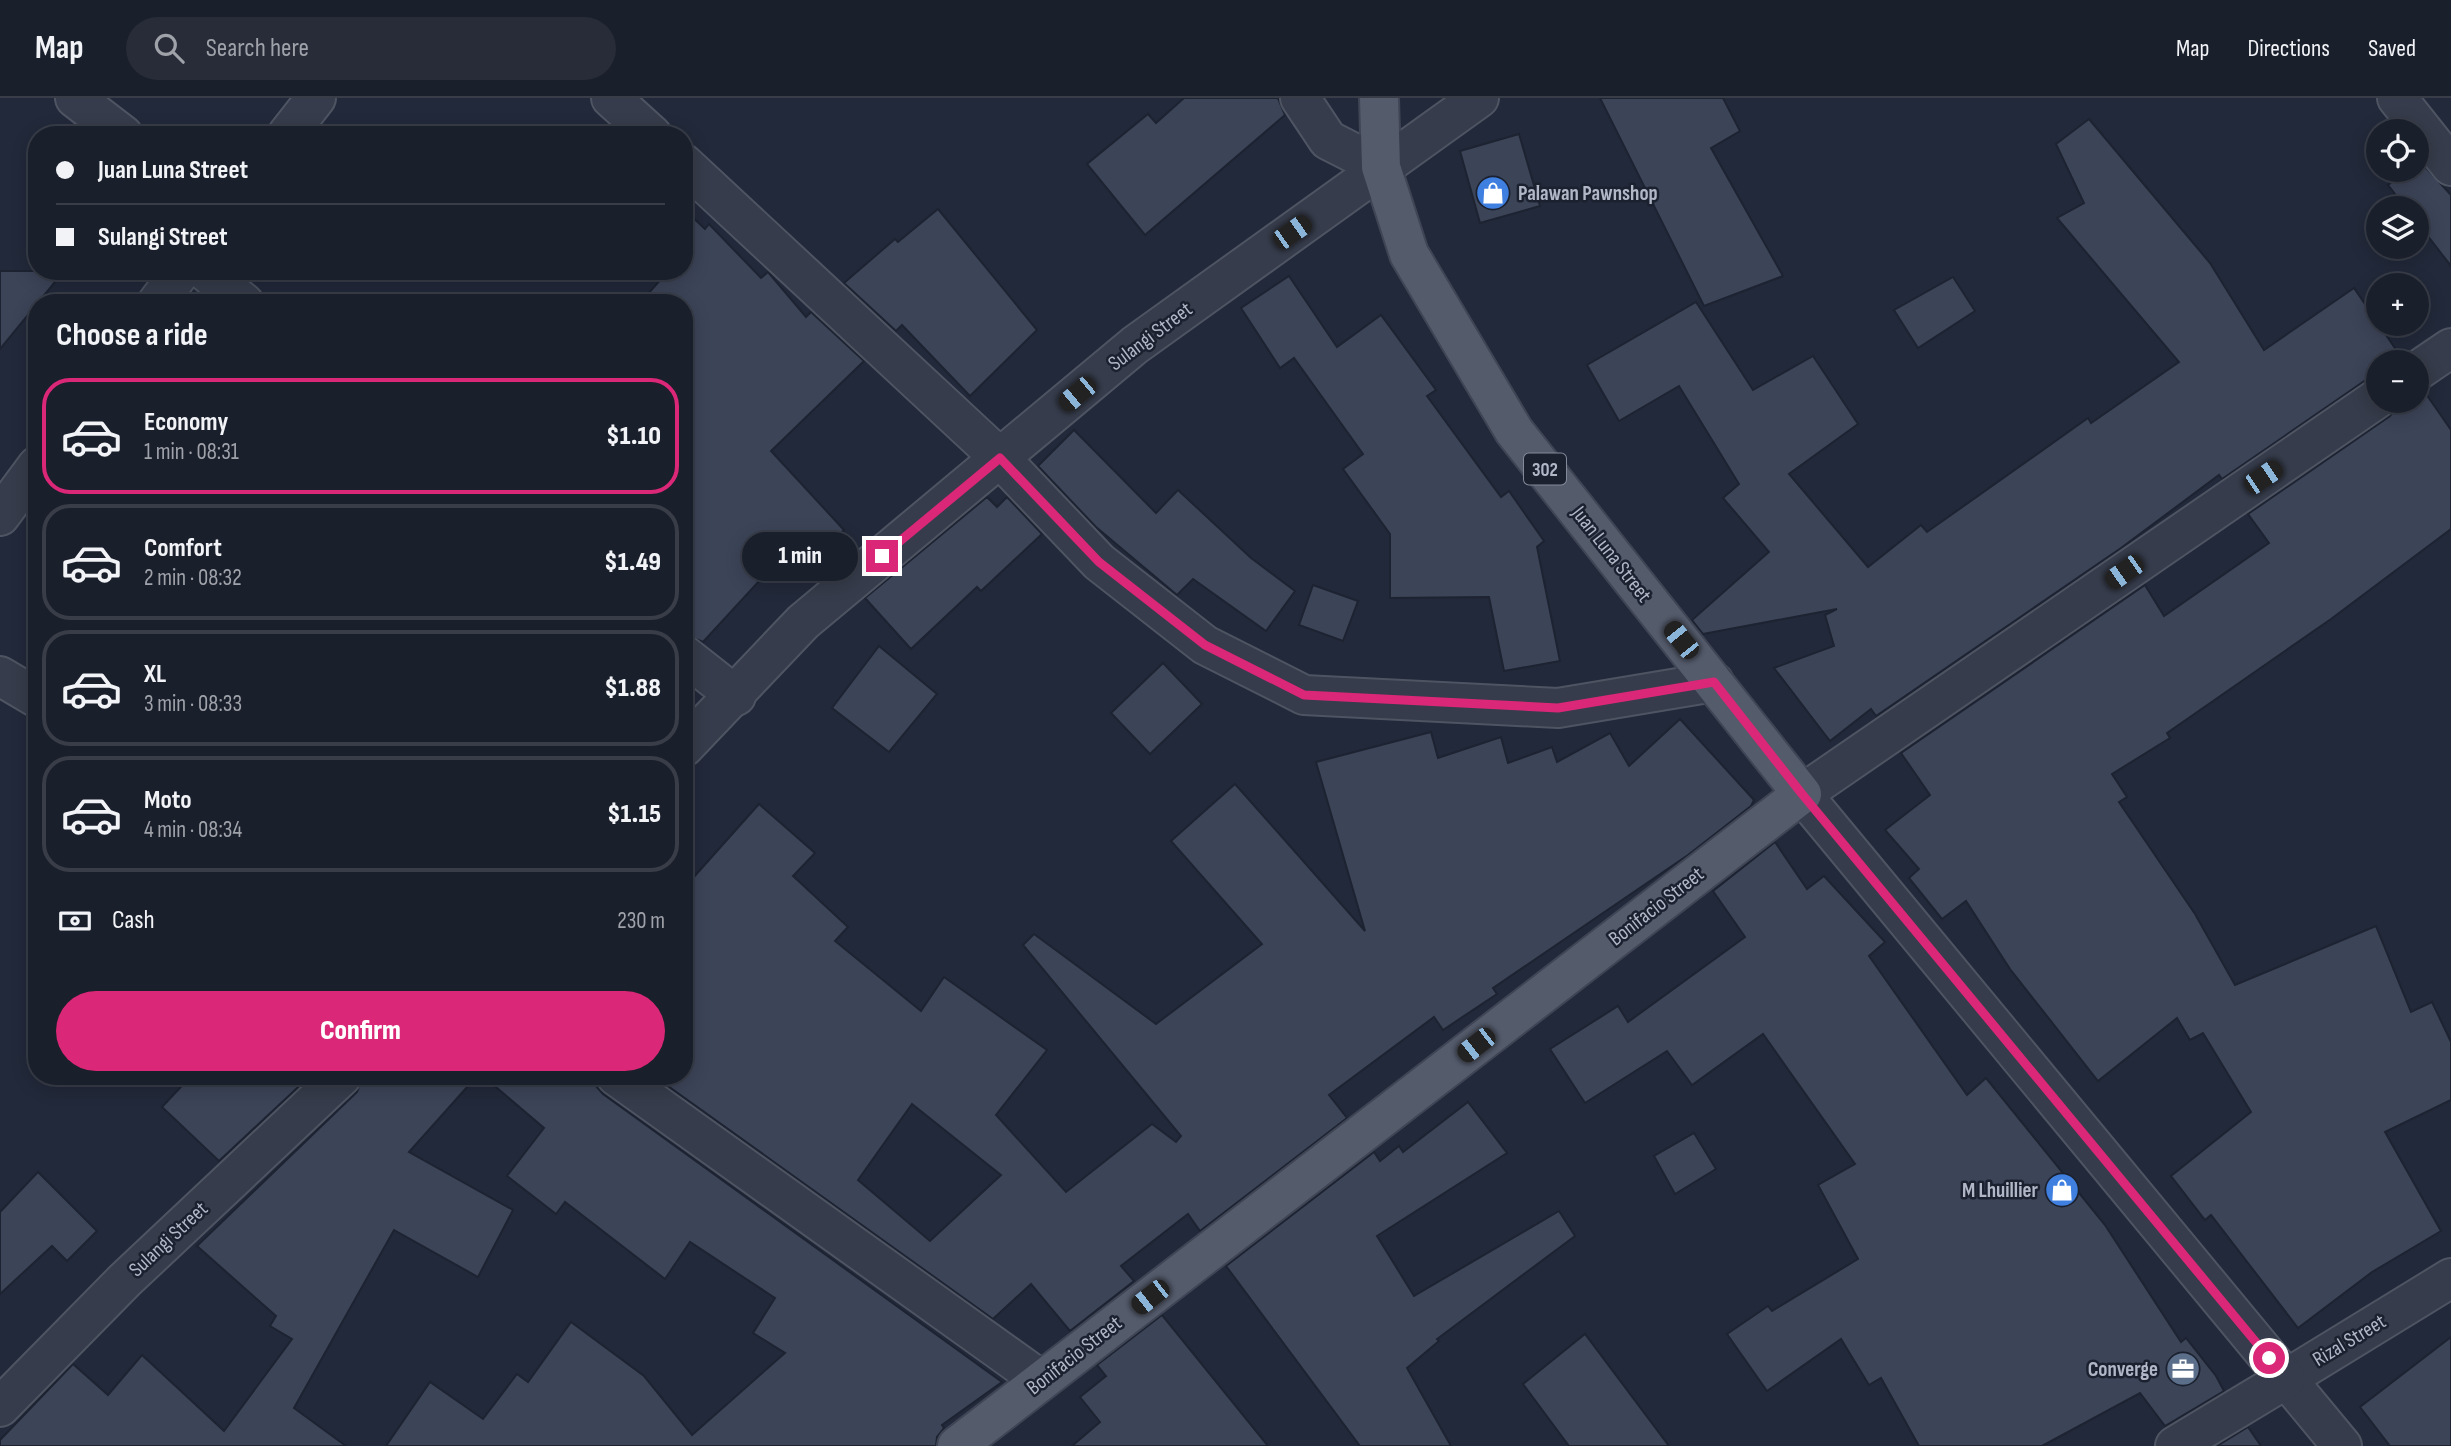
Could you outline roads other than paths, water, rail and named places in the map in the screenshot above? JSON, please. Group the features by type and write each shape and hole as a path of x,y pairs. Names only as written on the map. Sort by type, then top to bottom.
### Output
{"main road":[{"name":"Juan Luna Street","path":"1379,98 1381,167 1409,254 1514,431 1802,794"},
{"name":"Bonifacio Street","path":"957,1446 1802,794"}],"street":[{"path":"75,98 112,126"},
{"path":"294,126 316,98"},
{"path":"611,98 642,126"},
{"path":"1300,98 1328,140 1381,167"},
{"name":"Sulangi Street","path":"693,738 736,696 803,622 1135,345 1479,98"},
{"path":"2397,98 2451,166"},
{"path":"693,172 1000,458 1099,562 1205,645 1304,695 1558,708 1714,682"},
{"path":"216,280 233,294"},
{"path":"2429,363 2451,348"},
{"name":"Bonifacio Street","path":"1802,794 2366,406"},
{"path":"0,516 28,478"},
{"path":"693,662 736,696"},
{"path":"0,676 28,693"},
{"name":"Juan Luna Street","path":"1802,794 2342,1446"},
{"name":"Sulangi Street","path":"0,1407 125,1280 332,1085"},
{"path":"630,1085 1041,1380"},
{"name":"Rizal Street","path":"2175,1446 2451,1278"}],"place":[{"name":"Palawan Pawnshop","path":"1493,193"},
{"name":"M Lhuillier","path":"2062,1190"},
{"name":"Converge","path":"2183,1369"}]}
